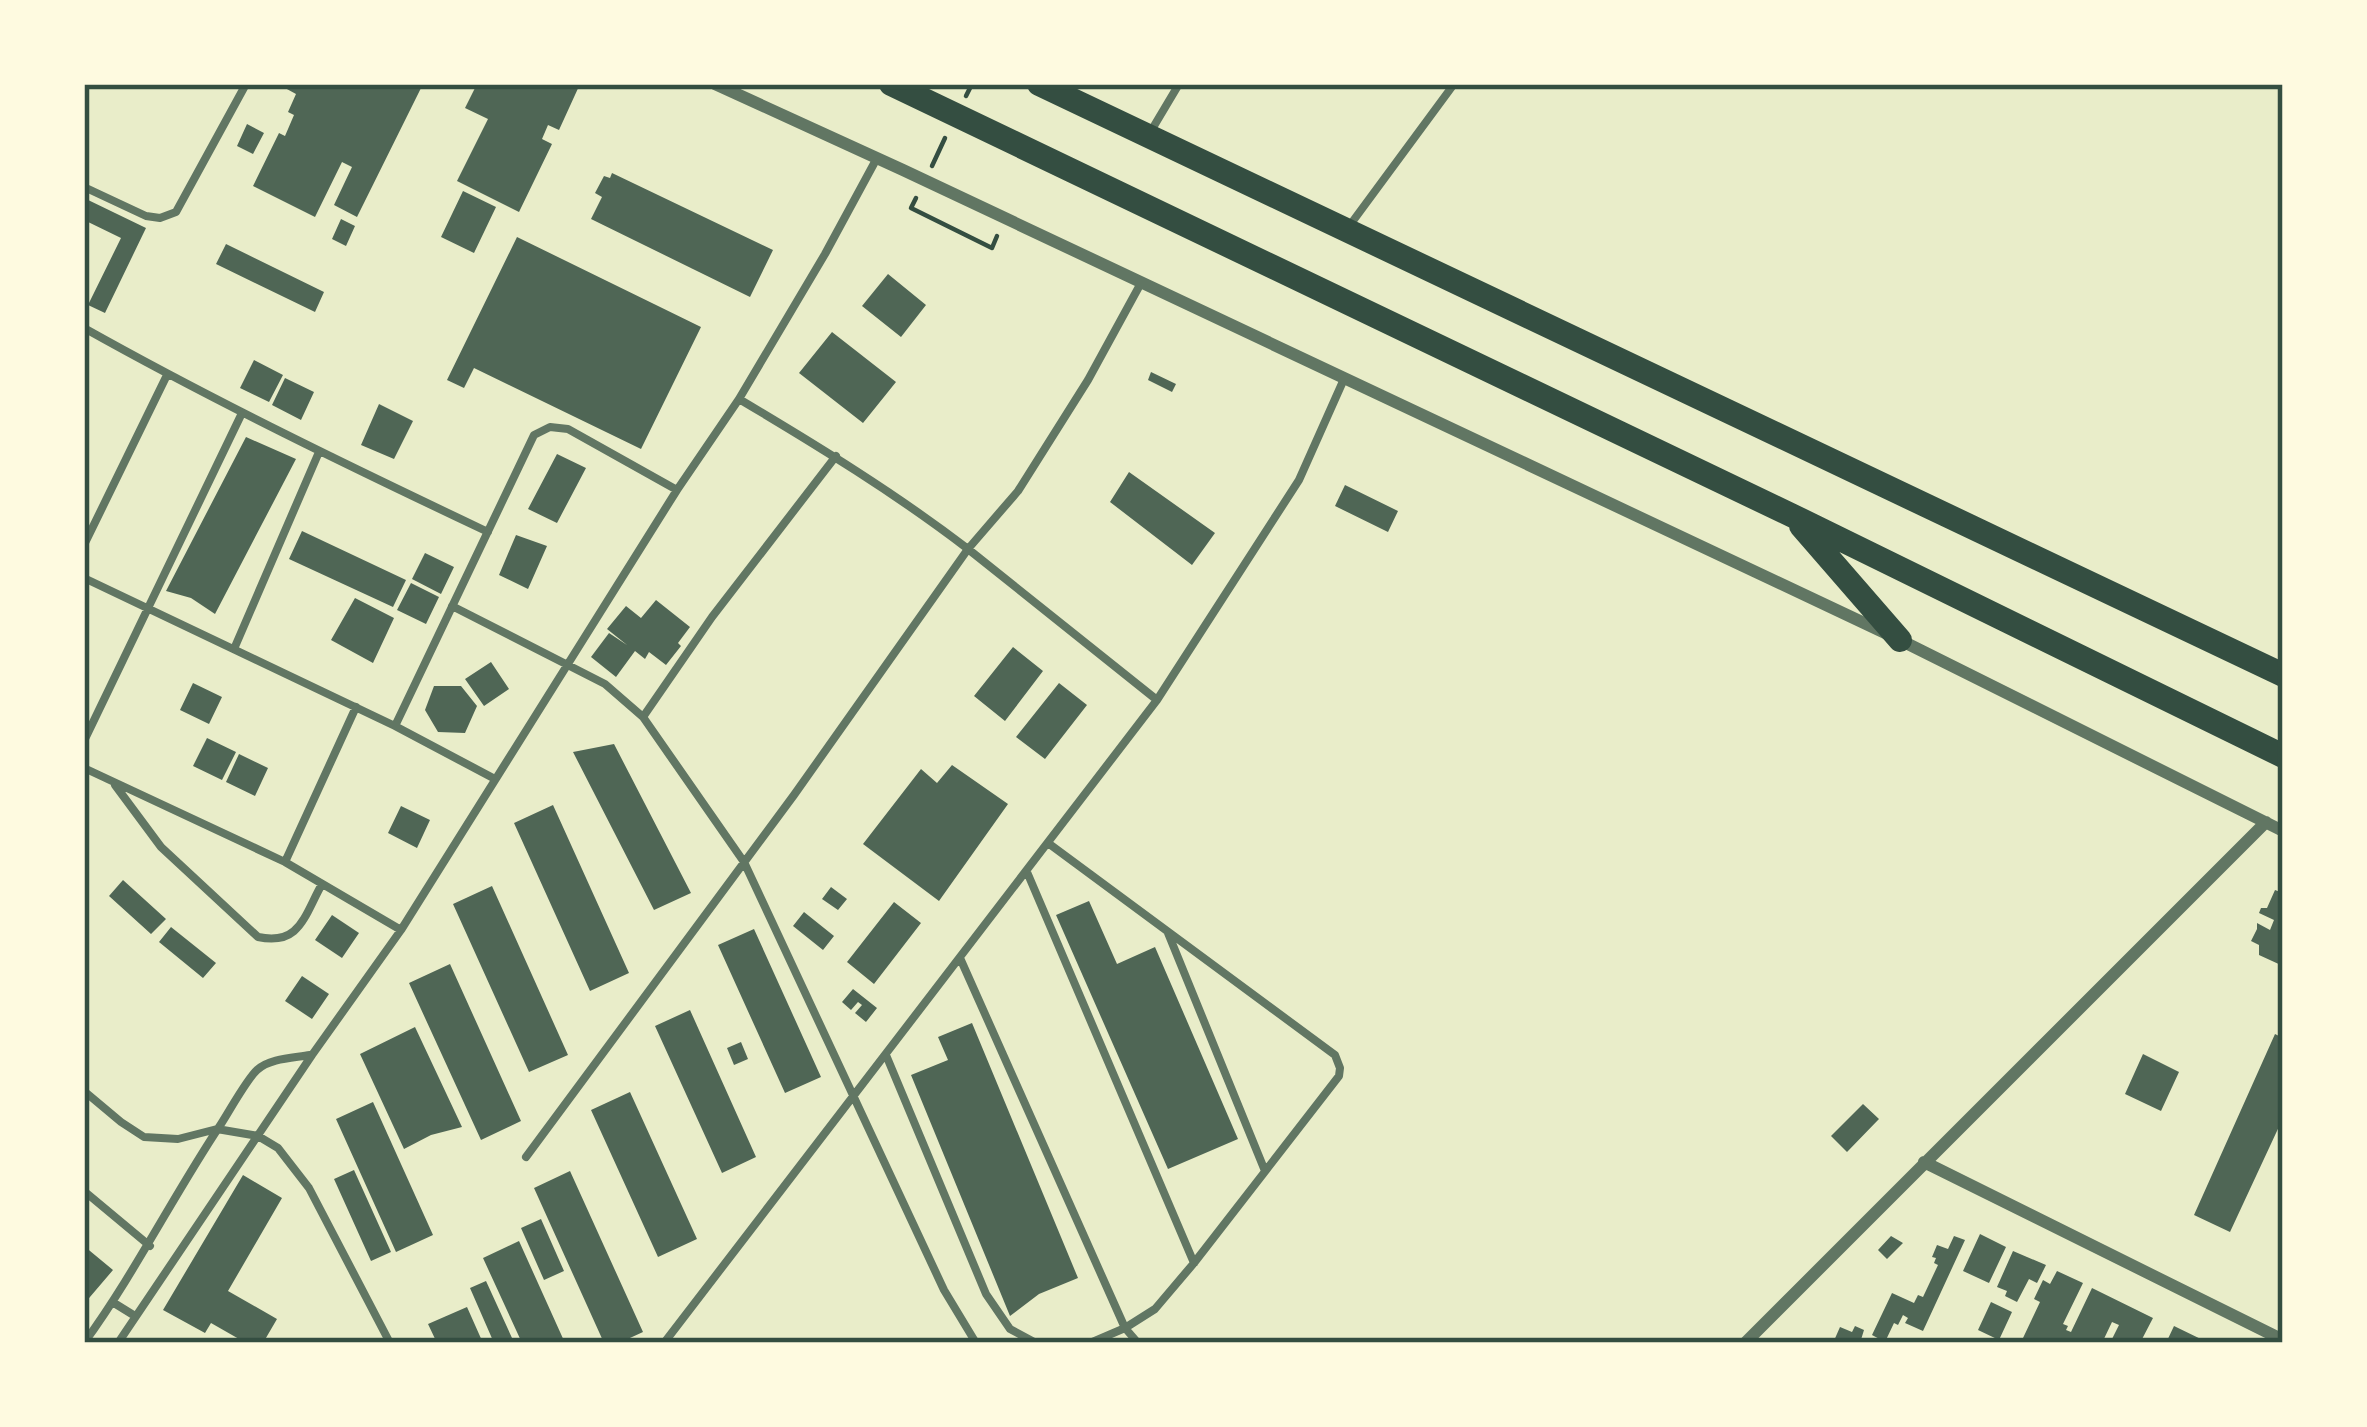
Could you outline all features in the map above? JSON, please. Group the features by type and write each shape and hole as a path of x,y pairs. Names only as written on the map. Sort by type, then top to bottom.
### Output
{"highway":[{"path":"891,84 2283,756"},
{"path":"1039,84 2279,667"},
{"path":"1791,515 1900,640"}],"street":[{"path":"715,84 1900,640 2283,831"},
{"path":"1745,1343 2266,822"},
{"path":"1924,1162 2283,1340"}],"lane":[{"path":"84,187 146,216 160,218 176,212 246,84"},
{"path":"1147,137 1179,84"},
{"path":"1346,231 1454,84"},
{"path":"118,1343 400,930 739,399 878,158"},
{"path":"526,1156 968,548 1018,491 1088,380 1141,283"},
{"path":"84,328 242,413 488,532"},
{"path":"84,544 167,375"},
{"path":"664,1343 1157,700 1299,479 1344,379"},
{"path":"739,399 913,507 1157,700"},
{"path":"84,741 242,413"},
{"path":"394,725 534,435 550,427 568,429 677,490"},
{"path":"234,649 320,452"},
{"path":"644,717 712,617 836,456"},
{"path":"84,578 394,725 495,779"},
{"path":"452,605 605,684 644,717 744,862 944,1290 976,1343"},
{"path":"284,862 356,707"},
{"path":"84,768 284,862 400,930"},
{"path":"113,782 161,847 258,937 276,941 293,934 322,884"},
{"path":"1048,843 1335,1055 1340,1068 1339,1076 1155,1309 1090,1343"},
{"path":"1026,871 1194,1263"},
{"path":"1168,932 1265,1171"},
{"path":"960,958 1125,1328 1138,1343"},
{"path":"886,1054 986,1294 1010,1329 1036,1343"},
{"path":"84,1343 150,1246 257,1069 312,1055"},
{"path":"84,1091 144,1137 178,1138 218,1129 258,1136 278,1148 309,1188 390,1343"},
{"path":"84,1191 150,1246"},
{"path":"114,1303 136,1316"}],"path":[{"path":"962,105 972,84"},
{"path":"931,167 951,125"},
{"path":"921,188 911,208 992,248 999,233"}],"building":[{"path":"287,84 423,84 357,217 334,205 352,167 342,162 315,217 253,186 279,133 285,136 294,115 288,112 296,94 285,88"},
{"path":"477,84 580,84 559,130 548,125 542,139 552,144 519,212 457,181 488,119 465,108"},
{"path":"247,124 264,133 253,154 237,146"},
{"path":"612,173 773,250 750,297 591,219 602,197 595,193 604,176 610,178"},
{"path":"463,191 496,207 474,253 441,237"},
{"path":"84,198 146,228 105,313 88,305 121,238 84,220"},
{"path":"341,219 355,226 346,246 332,239"},
{"path":"517,237 701,327 641,449 474,368 464,388 447,380"},
{"path":"226,244 324,292 315,312 216,264"},
{"path":"888,274 926,305 901,337 862,306"},
{"path":"832,332 896,382 863,423 799,373"},
{"path":"254,360 283,375 269,402 240,388"},
{"path":"1151,372 1176,384 1172,392 1148,380"},
{"path":"285,378 314,392 301,420 272,405"},
{"path":"379,404 413,421 394,459 361,445"},
{"path":"246,437 296,459 215,614 191,598 166,591"},
{"path":"557,454 586,468 557,523 528,509"},
{"path":"1129,472 1215,533 1192,565 1110,502"},
{"path":"1345,485 1398,511 1388,532 1335,506"},
{"path":"302,531 406,580 393,607 289,559"},
{"path":"516,535 547,546 528,589 499,575"},
{"path":"425,553 454,567 441,594 412,579"},
{"path":"411,583 439,597 426,624 397,610"},
{"path":"355,598 394,618 373,663 331,640"},
{"path":"656,600 690,627 678,643 681,646 666,665 649,652 645,659 635,651 616,677 591,657 609,633 627,645 607,629 626,606 641,618"},
{"path":"1013,647 1043,671 1005,721 974,696"},
{"path":"491,662 509,689 484,706 465,679"},
{"path":"193,683 222,697 209,724 180,710"},
{"path":"1059,683 1087,705 1045,759 1016,737"},
{"path":"434,686 461,686 477,706 465,733 438,732 425,710"},
{"path":"207,738 236,752 222,780 193,766"},
{"path":"614,744 691,893 654,910 573,752"},
{"path":"239,754 268,768 255,796 226,782"},
{"path":"952,765 1008,804 939,901 863,844 921,769 937,783"},
{"path":"553,805 629,973 590,991 514,823"},
{"path":"401,806 430,820 417,848 388,833"},
{"path":"123,880 166,919 151,934 109,896"},
{"path":"492,886 568,1055 529,1072 453,904"},
{"path":"831,887 847,899 838,910 822,899"},
{"path":"2275,890 2283,893 2283,966 2259,955 2259,945 2251,941 2257,923 2270,930 2274,920 2259,913 2267,908"},
{"path":"1089,901 1117,964 1155,947 1238,1139 1168,1169 1056,915"},
{"path":"894,902 921,923 874,984 847,962"},
{"path":"804,912 834,936 823,950 793,926"},
{"path":"332,915 359,933 342,958 315,940"},
{"path":"171,927 216,963 203,978 159,942"},
{"path":"754,929 821,1077 785,1093 718,945"},
{"path":"450,964 521,1121 481,1140 409,983"},
{"path":"302,976 329,994 312,1019 285,1001"},
{"path":"853,989 877,1008 866,1022 855,1013 862,1005 858,1002 851,1010 842,1002"},
{"path":"690,1010 756,1157 722,1173 655,1026"},
{"path":"972,1023 1078,1278 1039,1294 1010,1316 911,1075 948,1060 938,1037"},
{"path":"415,1027 462,1127 404,1149 360,1054"},
{"path":"2275,1034 2283,1038 2283,1118 2230,1232 2194,1215"},
{"path":"741,1042 748,1059 734,1065 727,1048"},
{"path":"2143,1054 2179,1072 2161,1111 2125,1094"},
{"path":"630,1092 697,1239 658,1257 591,1110"},
{"path":"373,1102 433,1235 396,1252 336,1119"},
{"path":"1863,1104 1879,1119 1847,1152 1831,1136"},
{"path":"354,1170 391,1252 371,1261 334,1179"},
{"path":"570,1171 643,1332 619,1343 604,1343 534,1188"},
{"path":"243,1175 282,1198 228,1291 277,1319 263,1343 246,1343 211,1323 205,1333 163,1310"},
{"path":"541,1219 564,1271 544,1280 521,1228"},
{"path":"1980,1234 2006,1247 1989,1283 1963,1271"},
{"path":"1891,1236 1903,1243 1887,1259 1878,1250"},
{"path":"1954,1236 1965,1240 1923,1331 1905,1323 1908,1318 1903,1315 1885,1342 1872,1335 1892,1293 1914,1303 1918,1295 1923,1297 1938,1265 1932,1257 1937,1245 1948,1249"},
{"path":"519,1241 565,1343 522,1343 483,1258"},
{"path":"84,1246 113,1270 84,1304"},
{"path":"2013,1251 2046,1265 2037,1283 2029,1279 2017,1302 1997,1287"},
{"path":"2057,1271 2083,1283 2063,1324 2066,1330 2071,1332 2092,1288 2153,1318 2140,1343 2111,1341 2119,1325 2112,1322 2102,1343 2033,1343 2023,1338 2040,1302 2034,1299 2043,1280 2050,1284"},
{"path":"486,1281 512,1338 500,1343 494,1343 470,1288"},
{"path":"1991,1302 2012,1312 1999,1340 1978,1330"},
{"path":"467,1307 483,1343 437,1343 428,1324"},
{"path":"1855,1326 1864,1330 1860,1343 1833,1343 1840,1327 1852,1332"},
{"path":"2174,1326 2209,1343 2166,1343"}]}
